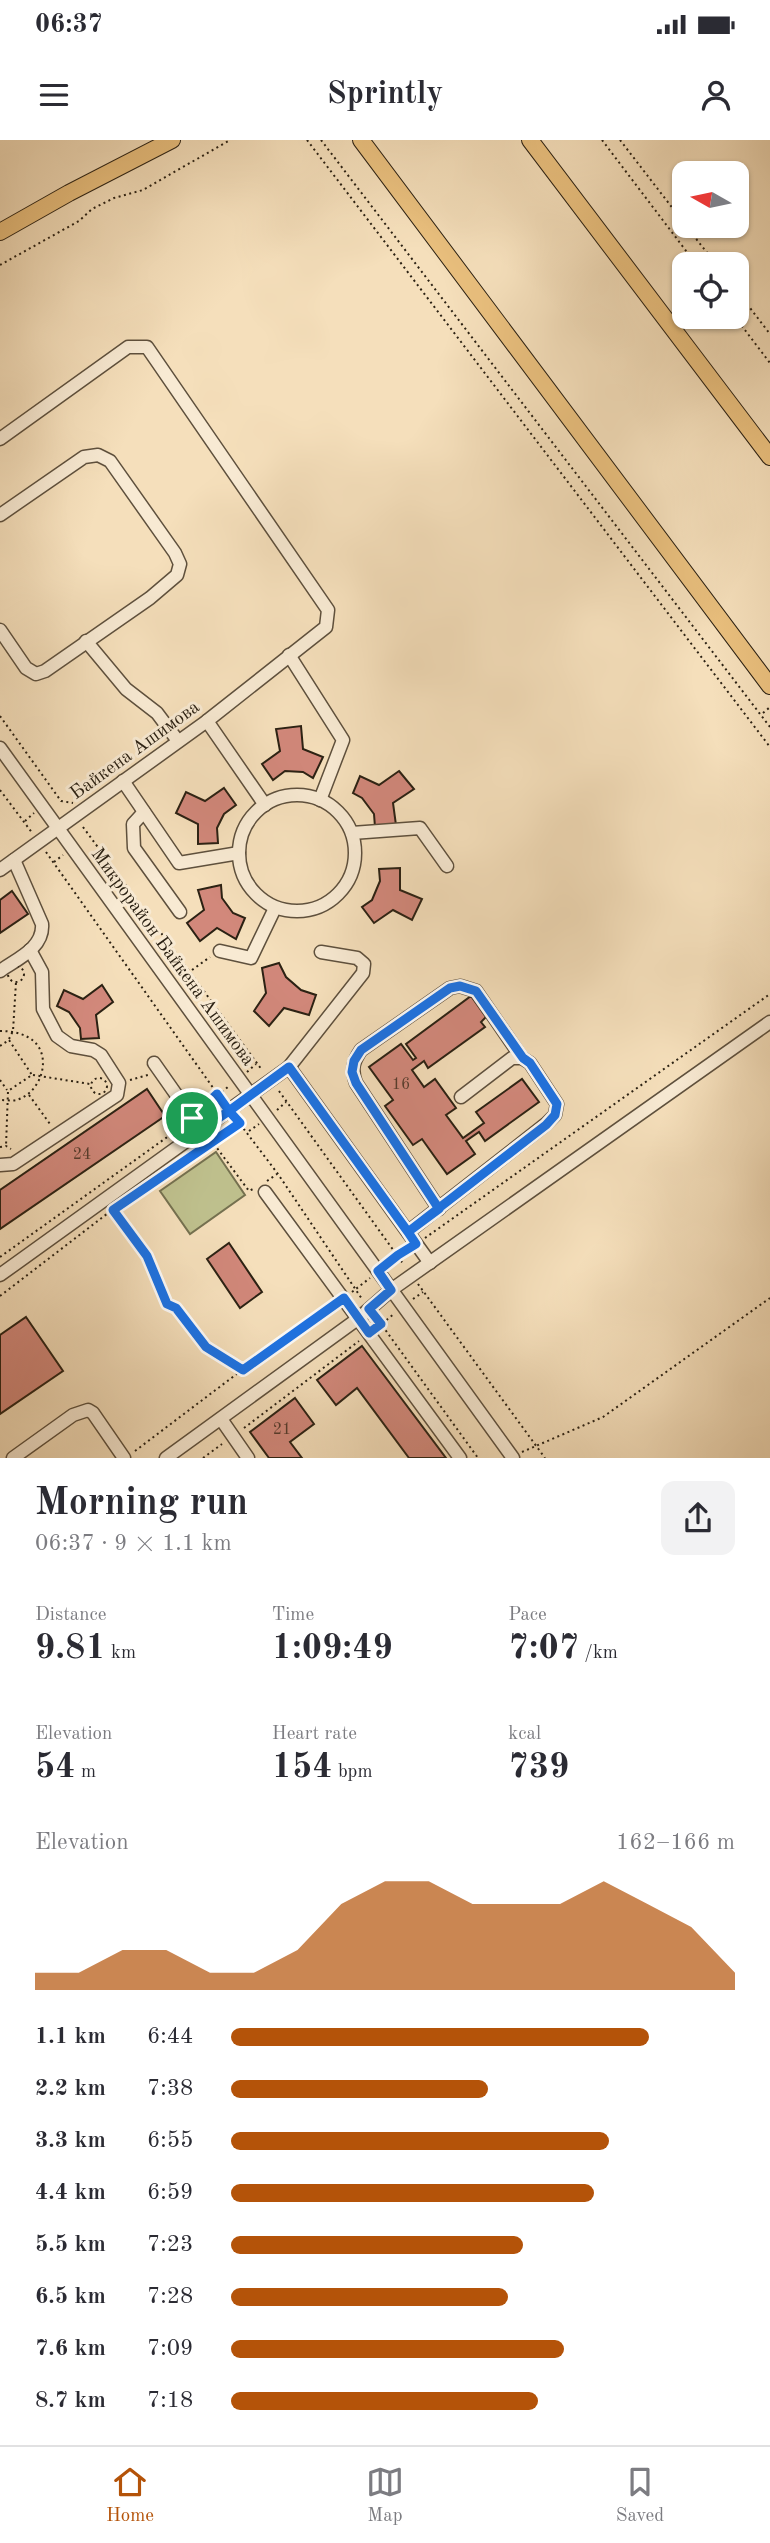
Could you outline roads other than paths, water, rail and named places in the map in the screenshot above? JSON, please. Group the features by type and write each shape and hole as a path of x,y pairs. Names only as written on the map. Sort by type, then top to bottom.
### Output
{"main road":[{"path":"0,232 172,140"},
{"path":"360,140 770,685"},
{"path":"530,140 770,457"}],"street":[{"name":"Байкена Ашимова","path":"0,439 128,347 147,347 328,610 326,627 207,721 0,870"},
{"path":"0,515 84,457 98,455 110,461 180,564 177,575 150,598 45,671 36,674 26,668 0,630"},
{"path":"86,641 126,689 157,713 178,741"},
{"path":"289,655 342,740 320,800"},
{"path":"207,721 265,805"},
{"name":"Микрорайон Байкена Ашимова","path":"0,748 512,1457"},
{"path":"123,781 179,863 239,853"},
{"path":"291,795 310,796 320,800 328,803 342,816 352,833 356,852 353,871 344,888 330,902 313,910 294,912 275,908 259,898 246,883 239,853 245,827 257,811 272,800 291,795"},
{"path":"144,812 133,824 134,848 180,912"},
{"path":"352,833 420,828 447,866"},
{"path":"0,971 38,944 43,933 42,924 13,860"},
{"path":"220,951 251,958 275,908"},
{"path":"0,1165 13,1164 117,1095 119,1083 101,1055 93,1050 71,1046 57,1036 43,1009 42,972 30,950"},
{"path":"0,1275 289,1067 363,973 364,964 358,958 321,953"},
{"path":"408,1232 439,1209 546,1125 555,1115 557,1104 530,1063 523,1058 476,991 460,986 450,988 439,995 361,1050 354,1061 352,1072 356,1083 439,1209"},
{"path":"166,1458 359,1318 391,1290 770,1022"},
{"path":"461,1097 512,1058 523,1058"},
{"path":"157,1067 201,1130"},
{"path":"289,1067 430,1263"},
{"path":"260,1188 359,1318 460,1458"},
{"path":"13,1458 74,1415 88,1410 93,1413 125,1458"},
{"path":"220,1419 248,1458"}]}
